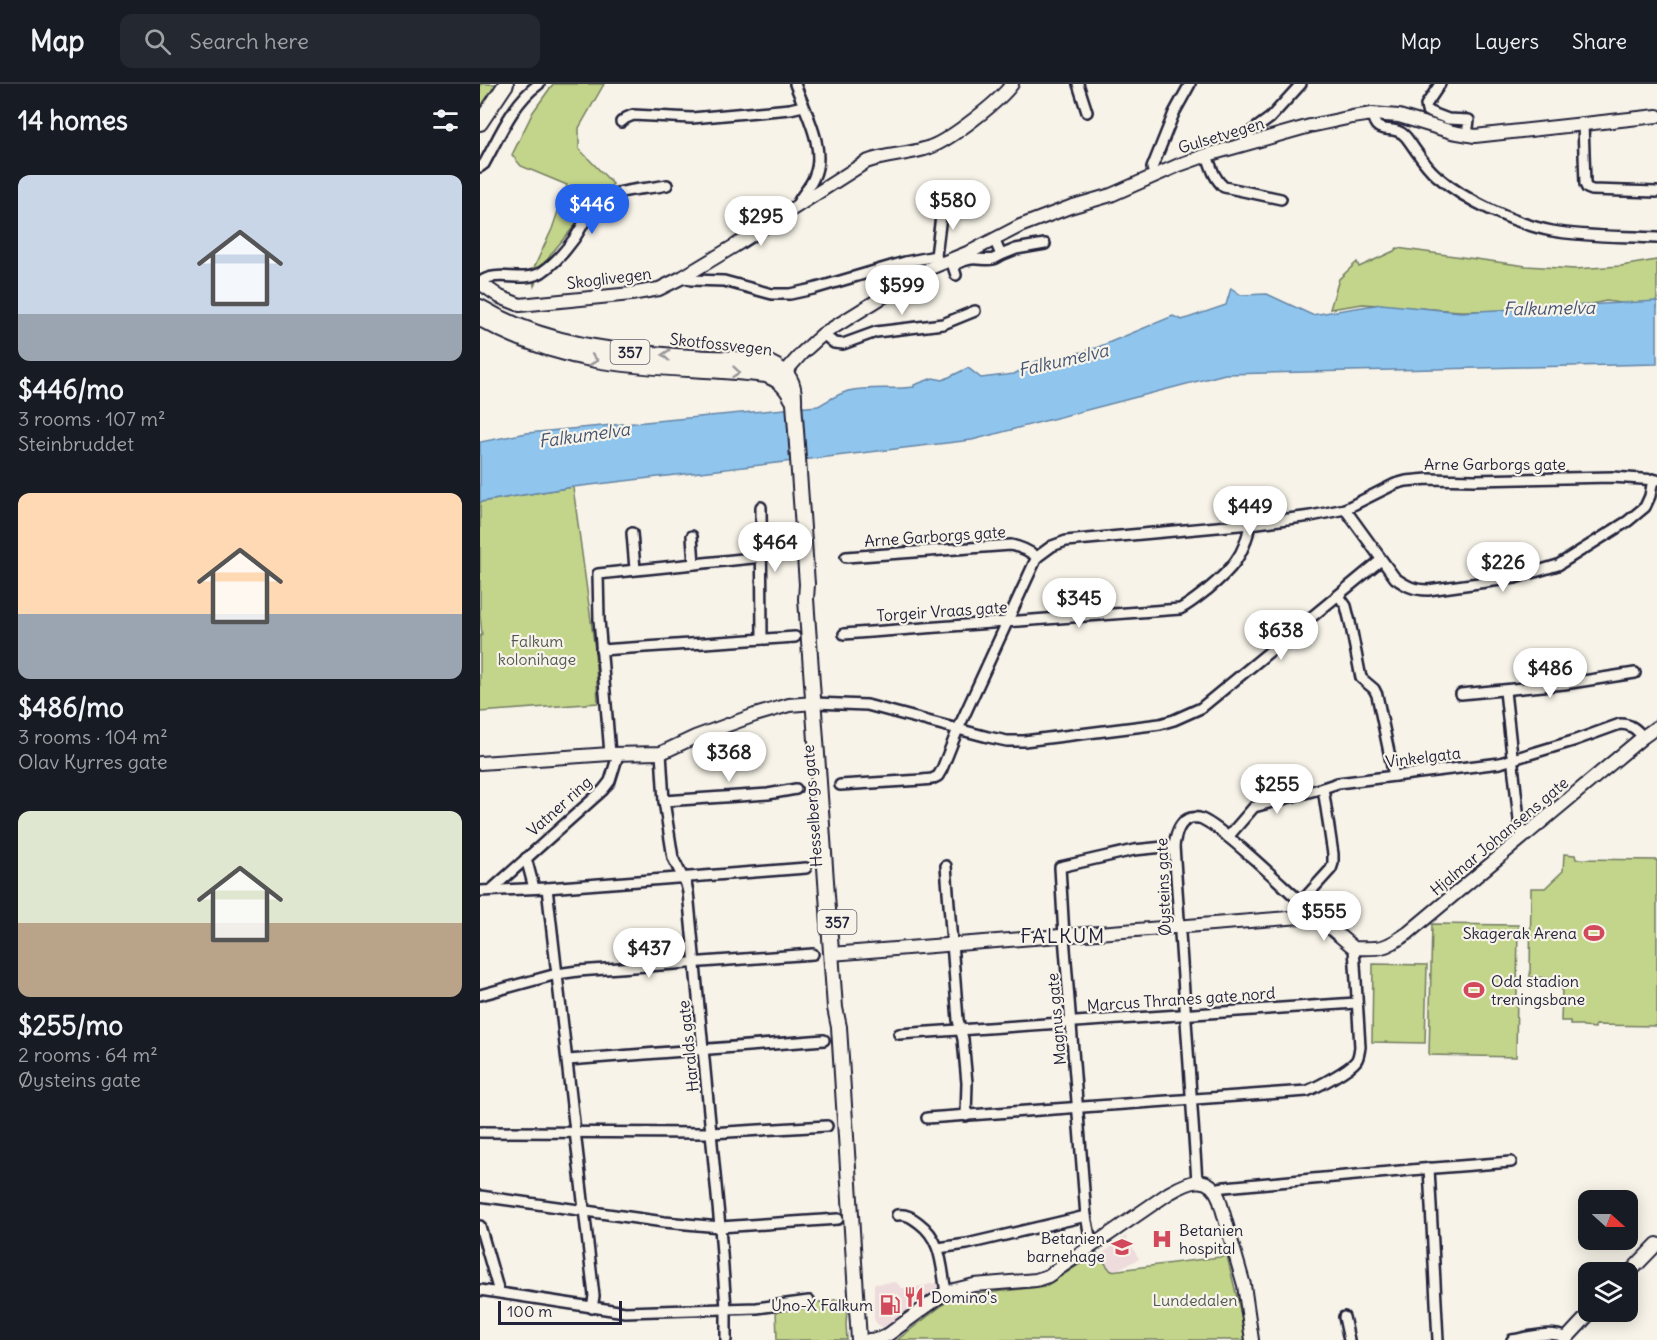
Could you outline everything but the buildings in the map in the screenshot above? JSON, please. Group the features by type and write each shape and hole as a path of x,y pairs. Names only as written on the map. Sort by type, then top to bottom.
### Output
{"main road":[{"path":"480,123 506,84"},
{"name":"Skotfossvegen","path":"480,306 499,318 531,331 580,345 648,354 764,362 779,367 781,376 622,364 581,357 525,340 480,319"},
{"name":"Hesselbergs gate","path":"781,376 792,384 795,393 806,598 818,703 835,954 835,1008 839,1027 860,1340"},
{"name":"Hesselbergs gate","path":"850,1193 864,1273 869,1340"}],"street":[{"path":"480,168 518,106 539,84"},
{"path":"795,84 819,155 811,185 799,199 797,207"},
{"name":"Skoglivegen","path":"480,283 507,301 527,305 650,291 664,287 797,207 866,162 921,150 941,142 973,120 1003,95 1012,84 1021,84"},
{"path":"1078,84 1087,112"},
{"path":"1155,176 1152,168 1174,113 1190,84"},
{"path":"1246,143 1248,134 1270,118 1301,84"},
{"path":"1440,84 1426,105 1427,111 1448,118 1468,120 1467,135"},
{"path":"621,122 633,115 692,118 803,106"},
{"path":"1372,114 1376,127 1402,134 1430,170 1467,197 1491,210 1523,223 1556,231 1657,238"},
{"name":"Gulsetvegen","path":"781,376 802,352 823,334 937,260 972,251 1020,226 1070,207 1111,195 1179,165 1246,143 1318,124 1372,114 1399,116 1467,135 1493,135 1657,116"},
{"path":"1583,123 1587,188 1657,192"},
{"path":"1207,155 1218,182 1224,187 1281,199"},
{"path":"480,283 494,276 523,278 542,272 562,254 575,238 589,212 606,197 617,193 667,185"},
{"path":"683,277 691,280 724,282 772,294 790,294 813,290 905,262 937,260 944,200"},
{"path":"993,239 1001,255"},
{"path":"956,275 953,266 959,263 977,259 990,261 1016,249 1045,244"},
{"path":"823,334 834,343 843,344 876,332 943,324 975,311"},
{"name":"Arne Garborgs gate","path":"846,557 1011,545 1030,551 1036,557 1052,546 1066,541 1311,516 1344,509 1395,484 1428,478 1484,480 1624,477 1655,479"},
{"path":"1344,509 1395,578 1414,590 1428,590 1504,579 1558,565 1628,521 1644,507 1655,479"},
{"path":"761,507 762,639"},
{"name":"Torgeir Vraas gate","path":"844,634 1180,609 1191,603 1233,567 1248,538 1250,524"},
{"path":"632,533 635,569"},
{"path":"692,536 698,564"},
{"path":"614,755 601,650 598,574 762,557"},
{"path":"840,785 932,779 938,776 957,729 1036,557"},
{"path":"480,763 661,753 695,737 755,715 789,705 818,703 867,705 1007,741 1024,741 1160,724 1201,708 1381,560"},
{"path":"1339,596 1346,606 1361,678 1374,689 1377,695 1394,776"},
{"path":"601,650 795,637"},
{"path":"1461,694 1505,691 1635,673"},
{"path":"1505,691 1521,838"},
{"name":"Vinkelgata","path":"1228,837 1254,807 1338,783 1500,763 1620,724 1628,724 1643,737"},
{"name":"Hjalmar Johansens gate","path":"1354,948 1389,946 1408,933 1643,737 1657,728"},
{"name":"Haralds gate","path":"661,753 664,801 672,858 688,892 720,1227 726,1340"},
{"name":"Vatner ring","path":"491,890 603,790 610,781 614,755"},
{"path":"1301,917 1300,902 1331,869 1333,863 1323,788"},
{"path":"664,801 768,794 796,789"},
{"name":"Øysteins gate","path":"1197,1181 1174,846 1177,828 1192,818 1209,823 1228,837 1300,902"},
{"name":"Magnus gate","path":"1092,1247 1086,1216 1060,867 1134,850 1174,846"},
{"path":"526,858 534,888"},
{"path":"946,866 960,1030 967,1083 966,1116"},
{"path":"480,891 806,868"},
{"path":"547,888 594,1296 592,1308"},
{"path":"835,954 1301,917 1314,917 1322,921 1354,948 1360,1047 1358,1059 1317,1087 1307,1091 927,1118"},
{"path":"480,995 557,974 578,971 813,954"},
{"name":"Marcus Thranes gate nord","path":"899,1034 1356,1003"},
{"path":"568,1060 824,1040"},
{"path":"480,1132 711,1133 827,1126"},
{"path":"1214,1189 1510,1162"},
{"path":"1429,1168 1438,1340"},
{"path":"869,1340 879,1339 889,1334 945,1292 974,1285 1036,1280 1048,1276 1169,1193 1189,1182 1197,1181 1204,1182 1214,1189 1221,1204 1244,1285 1252,1340"},
{"path":"480,1197 720,1227 838,1219"},
{"path":"897,1215 909,1216 927,1229 938,1248 945,1292"},
{"path":"938,1248 967,1244 1086,1216"},
{"path":"480,1226 500,1292"},
{"path":"1638,1264 1657,1244"},
{"path":"480,1290 625,1312 757,1308 809,1301"},
{"path":"1344,1317 1349,1340"},
{"path":"1512,1340 1551,1334 1559,1334 1565,1339 1581,1322"}],"shaded area":[{"name":"Betanien barnehage","path":"1126,1236 1139,1259 1108,1274 1092,1261"},
{"path":"896,1282 902,1288 940,1282 940,1286 887,1326 882,1327 874,1319 874,1284"}],"green space":[{"path":"480,84 498,84 480,112"},
{"path":"553,84 604,84 579,128 579,149 613,184 551,254 534,286 532,272 552,229 567,185 521,166 512,155 533,112"},
{"path":"1397,248 1526,266 1575,269 1621,266 1657,260 1657,308 1606,301 1558,311 1460,311 1363,304 1330,309 1339,279 1357,262 1359,267"},
{"name":"Falkum kolonihage","path":"573,487 595,650 598,703 480,712 480,636 482,635 480,502"},
{"name":"Skagerak Arena","path":"1564,854 1575,855 1576,859 1657,860 1657,1026 1595,1025 1595,1028 1570,1025 1570,1021 1561,1021 1562,988 1552,988 1548,978 1530,977 1531,888 1545,888 1563,871"},
{"name":"Odd stadion treningsbane","path":"1432,924 1518,925 1516,1057 1429,1055"},
{"path":"1373,964 1427,965 1425,1043 1372,1042"},
{"name":"Lundedalen","path":"1097,1253 1111,1271 1227,1256 1245,1340 897,1340 953,1297 1046,1286"},
{"path":"848,1298 847,1340 777,1340 776,1308"}],"water":[{"name":"Falkumelva","path":"1231,288 1241,295 1267,294 1312,315 1381,304 1461,312 1657,301 1657,364 1225,374 972,440 573,487 480,502 480,442 527,433 818,406 848,391 914,387 914,385 933,378 943,380 968,368 981,378 1014,374 1037,361 1053,360 1096,348 1173,316 1182,320 1226,305"}],"place":[{"name":"Skagerak Arena","path":"1594,933"},
{"name":"Odd stadion treningsbane","path":"1474,990"},
{"name":"Betanien hospital","path":"1162,1239"},
{"name":"Betanien barnehage","path":"1122,1247"},
{"name":"Domino's","path":"914,1297"},
{"name":"Uno-X Falkum","path":"890,1305"}],"district":[{"name":"FALKUM","path":"1063,935"}]}
